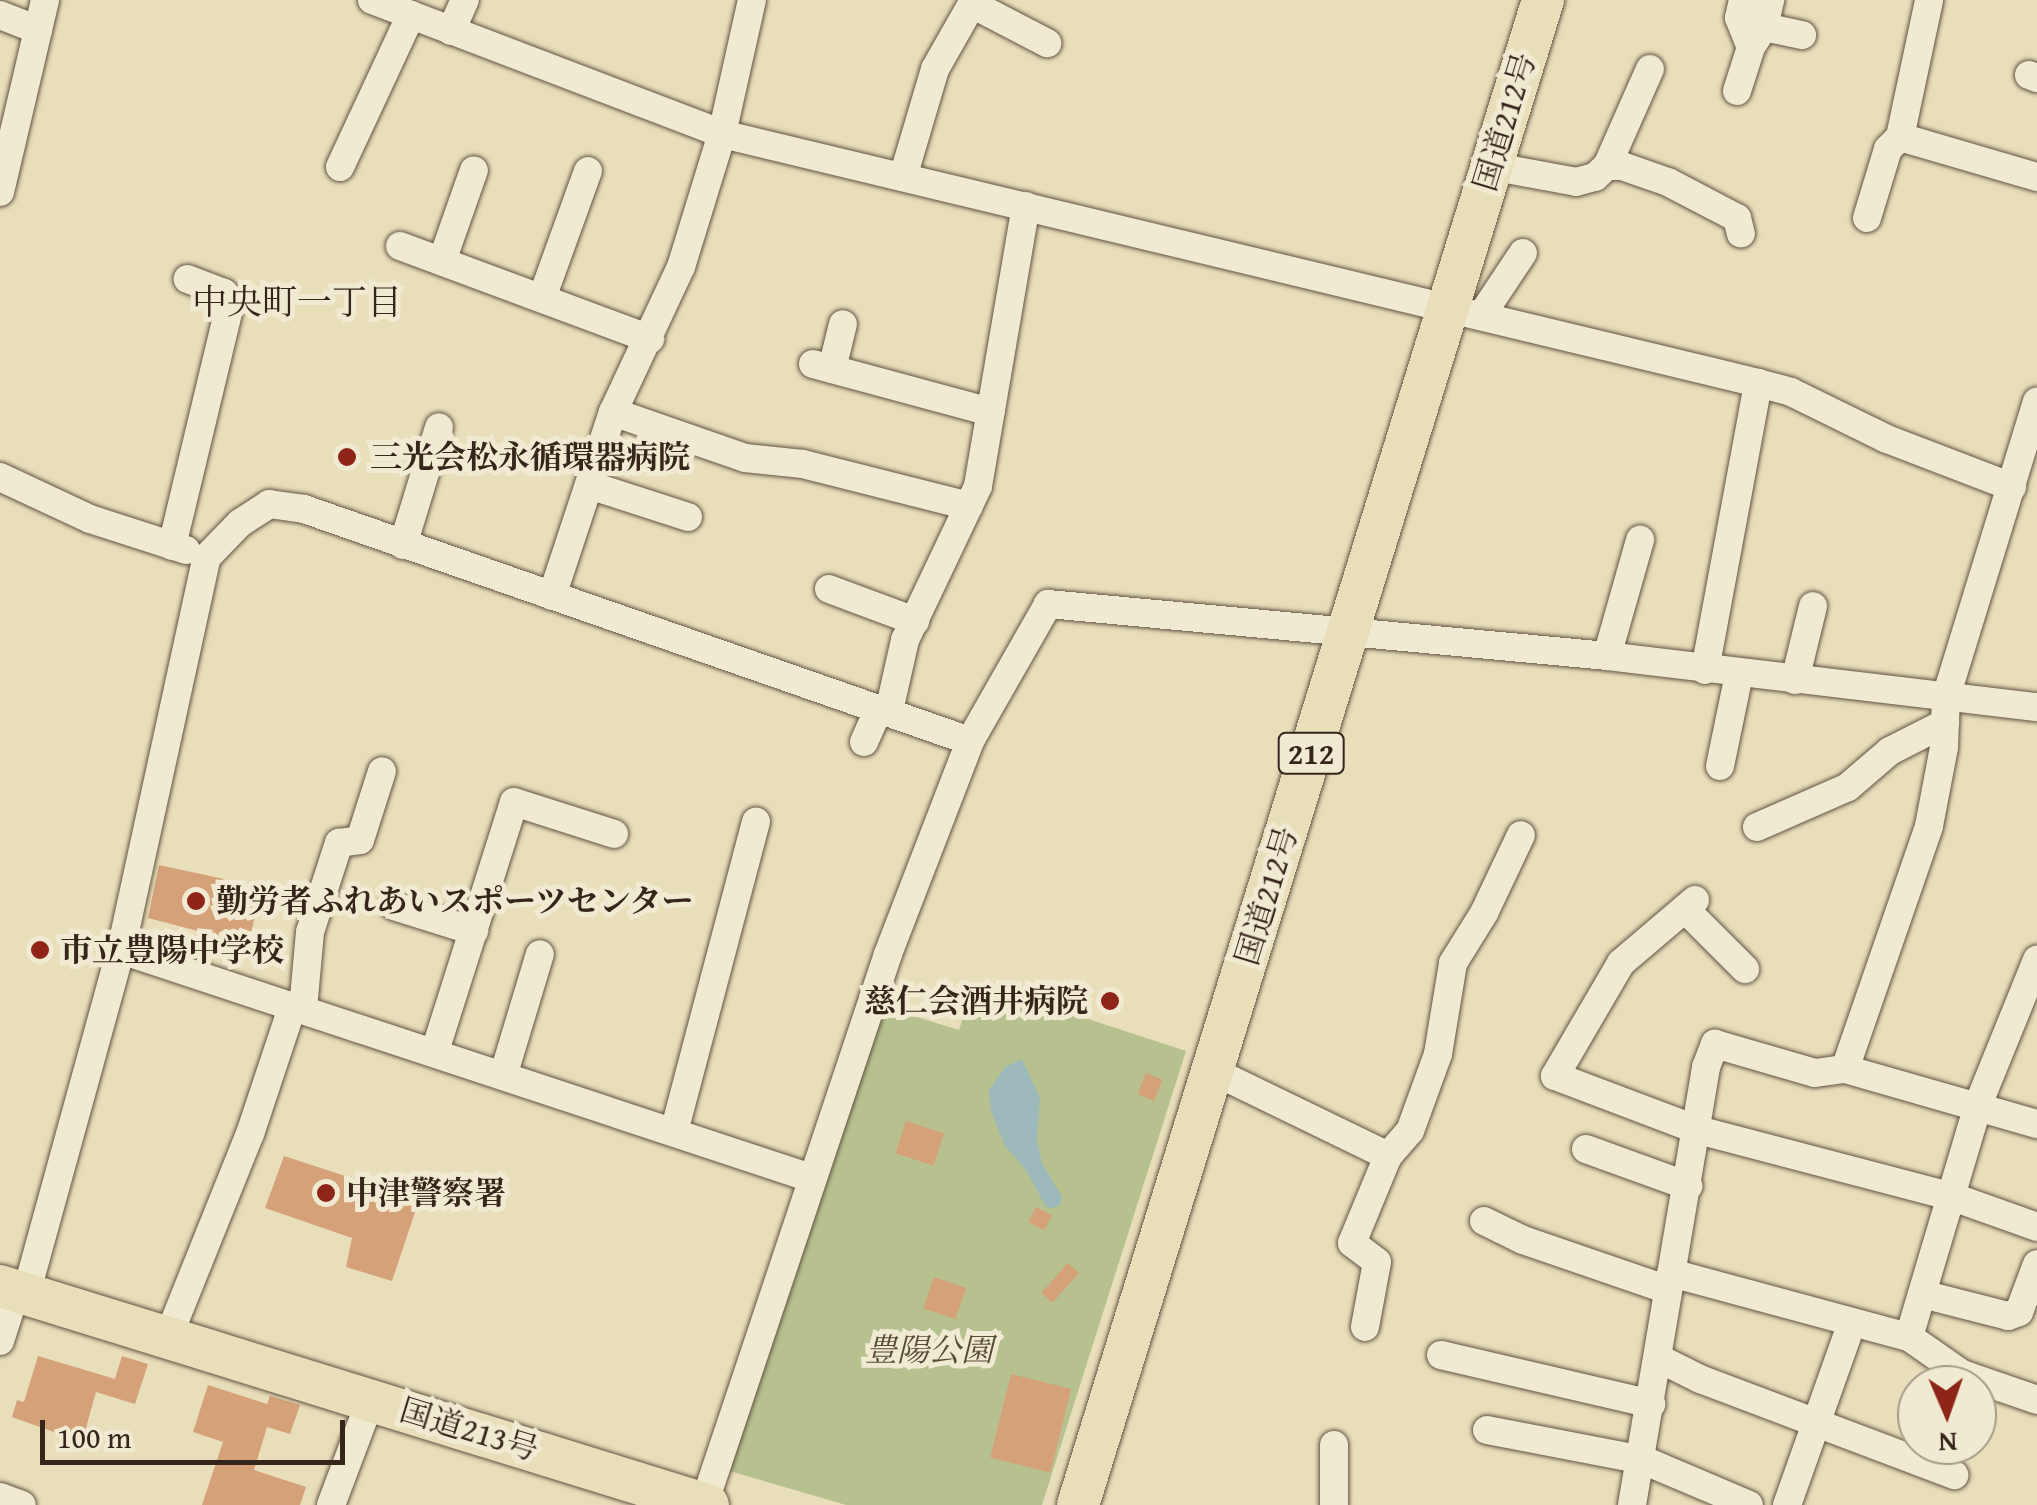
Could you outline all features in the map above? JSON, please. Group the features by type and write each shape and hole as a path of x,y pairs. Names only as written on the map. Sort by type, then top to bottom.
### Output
{"highway":[{"name":"国道212号","path":"1078,1505 1349,630 1466,310 1490,166 1543,0"},
{"name":"国道213号","path":"14,1290 702,1504"}],"street":[{"path":"0,192 46,0"},
{"path":"372,0 722,134 1466,310 1791,392 1887,439 2012,488"},
{"path":"452,31 465,0"},
{"path":"552,596 613,412 681,266 722,134 752,0"},
{"path":"1743,0 1739,18 1802,35"},
{"path":"1867,218 1888,149 1900,137 1929,0"},
{"path":"903,177 935,68 972,4 1047,43"},
{"path":"0,15 38,30"},
{"path":"340,166 411,15"},
{"path":"1737,91 1762,25"},
{"path":"1490,166 1576,182 1595,177 1607,166 1650,69"},
{"path":"1900,137 2037,177"},
{"path":"1607,166 1622,166 1668,182 1738,218 1741,234"},
{"path":"442,262 474,170"},
{"path":"542,298 588,171"},
{"path":"864,742 884,710 905,640 978,486 1026,206"},
{"path":"400,246 650,339"},
{"path":"1466,310 1523,253"},
{"path":"172,546 230,304 224,293 188,279"},
{"path":"843,324 823,367 991,412"},
{"path":"1705,670 1758,383"},
{"path":"1845,1069 1929,826 1946,710 2037,402"},
{"path":"613,412 745,458 803,464 969,506"},
{"path":"403,545 439,427"},
{"path":"0,477 90,519 206,556"},
{"path":"589,485 688,517"},
{"path":"0,1340 121,950 206,556 240,523 269,504 304,509 970,741"},
{"path":"1607,656 1640,540"},
{"path":"829,590 914,621"},
{"path":"702,1504 888,954 970,741 1048,604 1607,656 1795,680 1946,710 2037,707"},
{"path":"1795,680 1813,606"},
{"path":"1720,766 1739,674"},
{"path":"1757,827 1848,787 1946,710"},
{"path":"168,1336 298,1007 310,932 339,843 360,840 382,771"},
{"path":"435,1051 514,802 614,834"},
{"path":"674,1132 756,822"},
{"path":"1365,1327 1377,1262 1352,1242 1388,1156 1410,1131 1438,1054 1453,962 1484,913 1521,835"},
{"path":"1745,969 1690,905 1621,963 1556,1076 1698,1130 1950,1196 2037,1226"},
{"path":"394,906 474,931"},
{"path":"121,950 504,1073 811,1178"},
{"path":"504,1073 540,954"},
{"path":"1909,1337 1978,1105 2031,990 2037,960"},
{"path":"1632,1505 1643,1460 1706,1067 1715,1044 1815,1073 1845,1069 2037,1124"},
{"path":"1213,1071 1388,1156"},
{"path":"1586,1149 1688,1186"},
{"path":"1484,1222 1523,1240 1670,1281 1909,1337 1962,1374 2037,1400"},
{"path":"1922,1294 2008,1316 2020,1312 2037,1264"},
{"path":"1787,1505 1852,1322"},
{"path":"1441,1355 1651,1404"},
{"path":"1658,1358 1954,1475"},
{"path":"331,1505 371,1399"},
{"path":"1487,1430 1643,1460 1749,1505"},
{"path":"1334,1445 1334,1505"},
{"path":"0,1498 22,1505"}],"green space":[{"name":"豊陽公園","path":"990,987 1186,1051 1042,1505 846,1505 726,1470 881,1006 959,1030 972,990"}],"water":[{"path":"1022,1059 1040,1098 1037,1139 1042,1163 1062,1197 1060,1205 1053,1208 1046,1207 1026,1170 1005,1146 991,1111 989,1090 1005,1067"}],"building":[{"name":"勤労者ふれあいスポーツセンター","path":"159,865 224,879 223,897 258,905 248,944 148,918"},
{"path":"1146,1073 1163,1080 1154,1101 1137,1094"},
{"path":"906,1121 944,1133 934,1166 895,1153"},
{"path":"284,1156 419,1200 392,1281 346,1267 352,1238 265,1208"},
{"path":"1036,1207 1052,1215 1044,1230 1028,1222"},
{"path":"1068,1263 1079,1273 1052,1303 1041,1293"},
{"path":"934,1277 966,1288 955,1319 923,1308"},
{"path":"38,1356 115,1379 122,1356 148,1364 135,1404 96,1392 82,1442 12,1417 17,1400 24,1402"},
{"path":"1011,1374 1071,1389 1050,1472 990,1457"},
{"path":"208,1385 267,1404 270,1396 300,1405 290,1434 267,1427 254,1470 306,1487 300,1505 202,1505 223,1442 193,1432"}],"place":[{"name":"三光会松永循環器病院","path":"347,457"},
{"name":"勤労者ふれあいスポーツセンター","path":"196,901"},
{"name":"市立豊陽中学校","path":"40,950"},
{"name":"慈仁会酒井病院","path":"1110,1001"},
{"name":"中津警察署","path":"326,1193"}],"district":[{"name":"中央町一丁目","path":"297,302"}]}
